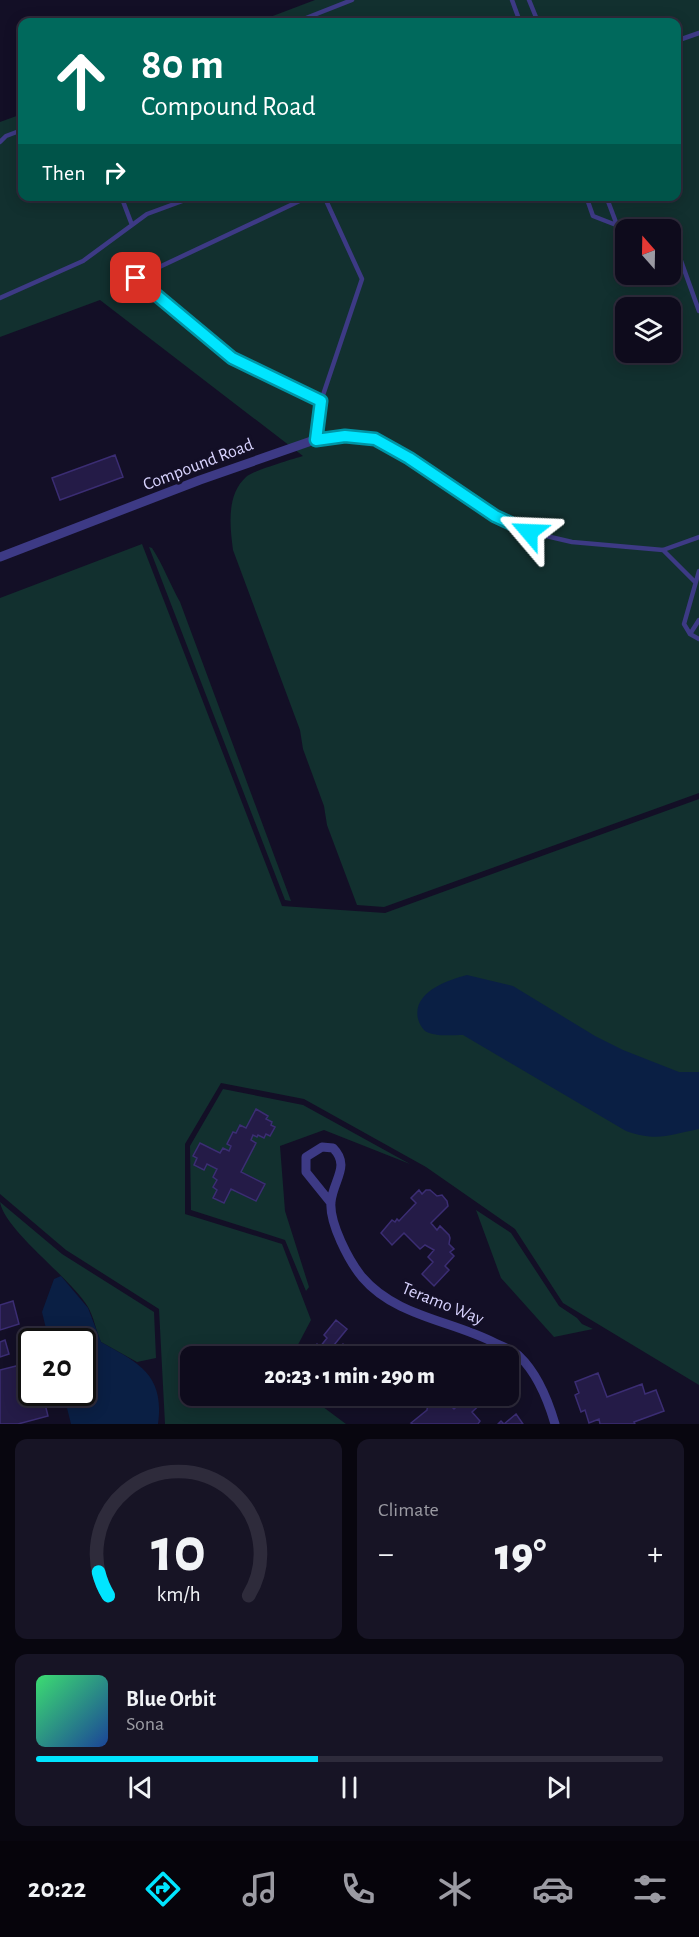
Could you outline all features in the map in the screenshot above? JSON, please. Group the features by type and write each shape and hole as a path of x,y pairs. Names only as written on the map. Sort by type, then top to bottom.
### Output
{"street":[{"name":"Compound Road","path":"1,555 200,480 316,440 345,436 375,439 409,458"},
{"name":"Teramo Way","path":"331,1203 306,1172 306,1157 322,1147 333,1148 339,1154 342,1164 331,1203 332,1219 342,1244 361,1276 383,1297 402,1307 486,1338 518,1355 539,1382 555,1424"}],"lane":[{"path":"306,18 352,0"},
{"path":"512,0 519,18"},
{"path":"529,0 536,18"},
{"path":"681,39 699,33"},
{"path":"0,142 6,136 18,132"},
{"path":"124,201 132,225"},
{"path":"0,298 83,261 147,214 182,201"},
{"path":"299,201 136,278 232,358 321,401"},
{"path":"316,440 321,401 362,279 326,201"},
{"path":"588,201 593,216 615,224"},
{"path":"608,201 615,220"},
{"path":"681,261 699,311"},
{"path":"409,458 495,516 529,532 572,542 663,550 699,537"},
{"path":"663,550 695,582"},
{"path":"699,571 684,624 690,634 699,639"},
{"path":"690,634 699,620"}],"green space":[{"path":"315,0 699,0 699,793 384,907 357,905 327,825 324,806 303,749 300,730 233,550 232,502 240,484 246,477 256,472 303,456 100,300 0,337 0,122 18,115 18,201 681,201 681,18 268,18"},
{"path":"142,544 282,906 385,913 699,799 699,1385 563,1303 515,1229 426,1167 304,1099 221,1083 185,1144 185,1214 282,1244 311,1320 297,1346 180,1346 180,1406 322,1406 346,1424 165,1424 159,1309 66,1250 0,1194 0,598"},
{"path":"149,547 156,554 180,602 291,901 285,900"},
{"path":"223,1089 303,1105 410,1164 324,1130 280,1146 285,1211 309,1287 306,1291 285,1240 191,1210 190,1146"},
{"path":"0,1202 62,1254 154,1312 156,1358 137,1362 101,1342 88,1307 13,1226 4,1214"},
{"path":"476,1210 511,1233 559,1306 582,1324 593,1329 554,1337 501,1278"}],"water":[{"path":"467,975 513,986 595,1036 623,1050 679,1072 699,1072 699,1129 655,1137 626,1131 463,1035 439,1035 425,1031 418,1019 420,1001 442,984"},
{"path":"61,1276 88,1308 96,1328 46,1328 42,1312 54,1279"},
{"path":"96,1329 101,1342 137,1364 153,1382 159,1407 158,1424 71,1424 66,1406 96,1406"}],"building":[{"path":"115,455 123,477 60,500 52,478"},
{"path":"256,1109 268,1116 266,1119 275,1127 270,1136 266,1134 264,1138 253,1135 251,1140 256,1143 241,1172 265,1184 256,1201 231,1189 224,1203 213,1198 217,1190 213,1187 217,1180 213,1177 217,1169 207,1164 204,1170 194,1165 197,1158 193,1156 200,1143 220,1153 223,1148 229,1151 231,1146 227,1144 233,1132 236,1133 240,1125 246,1128"},
{"path":"419,1190 422,1194 430,1190 437,1196 442,1195 448,1206 431,1223 437,1230 440,1226 449,1235 449,1244 454,1249 450,1252 454,1256 445,1266 449,1270 434,1286 422,1274 433,1262 428,1257 434,1250 425,1245 420,1249 404,1233 392,1245 381,1233 392,1220 399,1221 416,1203 411,1198"},
{"path":"13,1301 19,1324 0,1330 0,1305"},
{"path":"336,1320 347,1329 335,1346 321,1346 327,1338 324,1335"},
{"path":"5,1340 9,1354 0,1357 0,1342"},
{"path":"18,1366 18,1406 46,1406 48,1416 18,1424 0,1424 0,1370"},
{"path":"598,1373 607,1397 642,1384 645,1394 656,1390 664,1411 634,1422 635,1424 600,1424 599,1419 589,1423 585,1410 581,1412 575,1395 579,1393 575,1382"},
{"path":"428,1406 451,1406 454,1409 457,1406 479,1406 472,1412 480,1421 478,1424 411,1423 427,1410"},
{"path":"516,1414 523,1424 504,1424"}],"route":[{"path":"136,278 232,358 321,401 316,440 345,436 375,439 409,458 495,516 529,532"}]}
